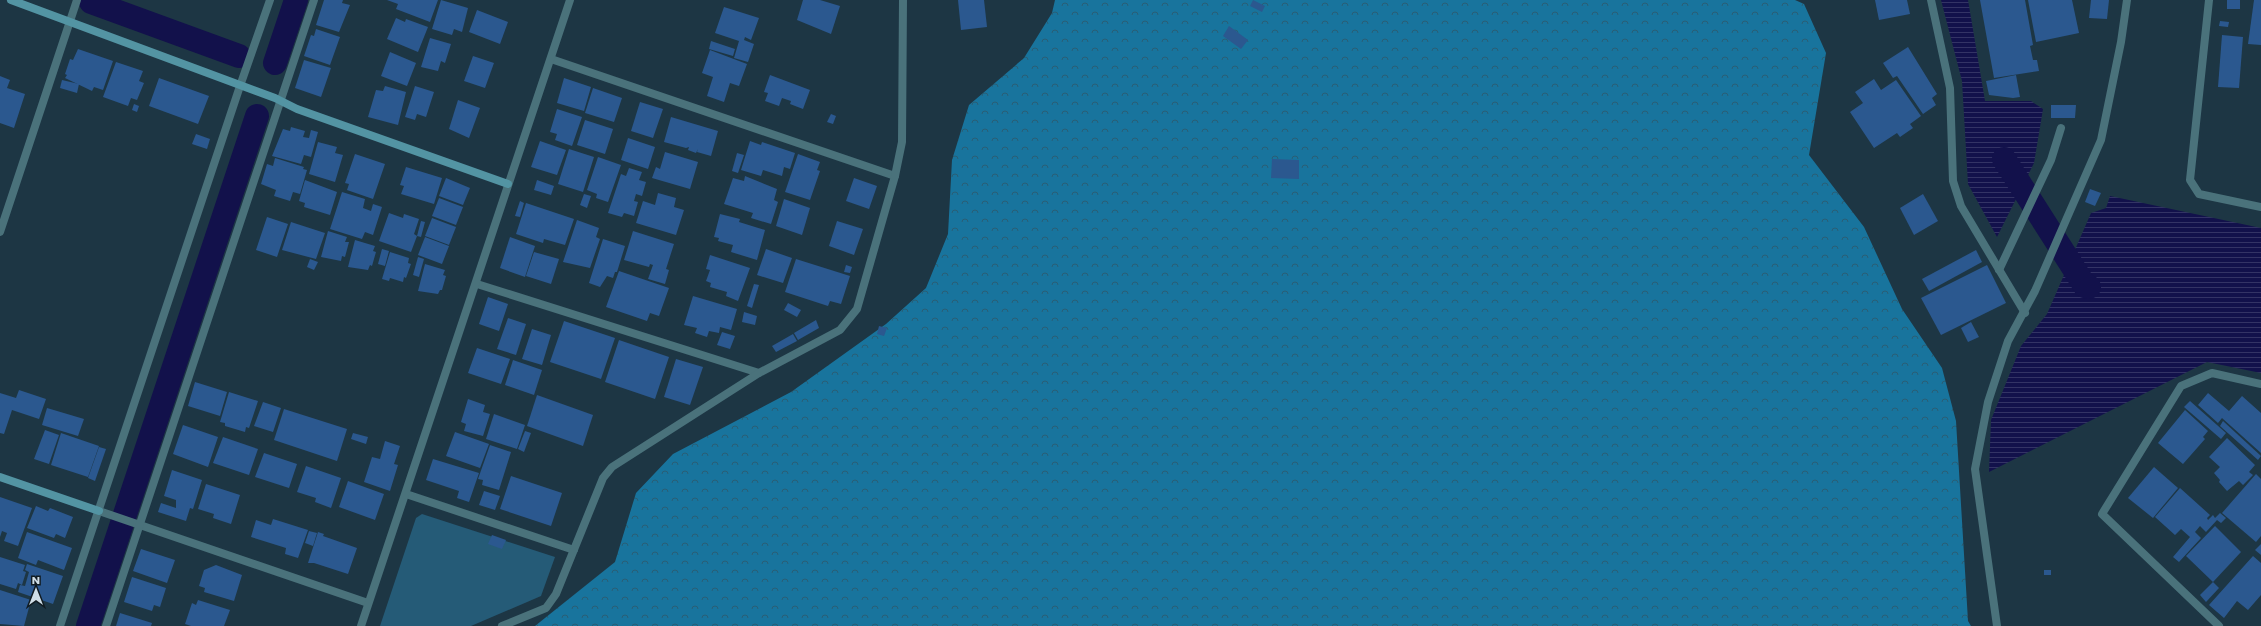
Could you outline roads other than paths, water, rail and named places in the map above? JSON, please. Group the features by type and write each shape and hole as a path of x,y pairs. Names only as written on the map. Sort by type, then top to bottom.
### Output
{"street":[{"path":"11,0 278,99 297,109 508,184"},
{"path":"0,232 2,220 77,0"},
{"path":"60,626 270,0"},
{"path":"106,626 278,99 314,0"},
{"path":"361,626 477,284 508,184 570,0"},
{"path":"502,626 546,608 556,594 603,478 612,467 759,374 840,330 858,309 895,176 902,142 903,0"},
{"path":"1931,0 1950,88 1953,182 1961,206 2025,312"},
{"path":"1997,626 1975,469 1988,402 2008,341 2035,291 2100,140 2121,42 2127,0"},
{"path":"2209,0 2190,180 2199,194 2261,207"},
{"path":"551,59 895,176"},
{"path":"1999,270 2051,160 2061,128"},
{"path":"477,284 759,374"},
{"path":"2219,626 2102,514 2181,386 2212,373 2261,384"},
{"path":"0,477 368,603"},
{"path":"406,494 574,550"}],"waterway":[{"path":"275,63 296,0"},
{"path":"91,2 239,56"},
{"path":"88,626 257,116"},
{"path":"2004,159 2085,286 2089,287"}]}
